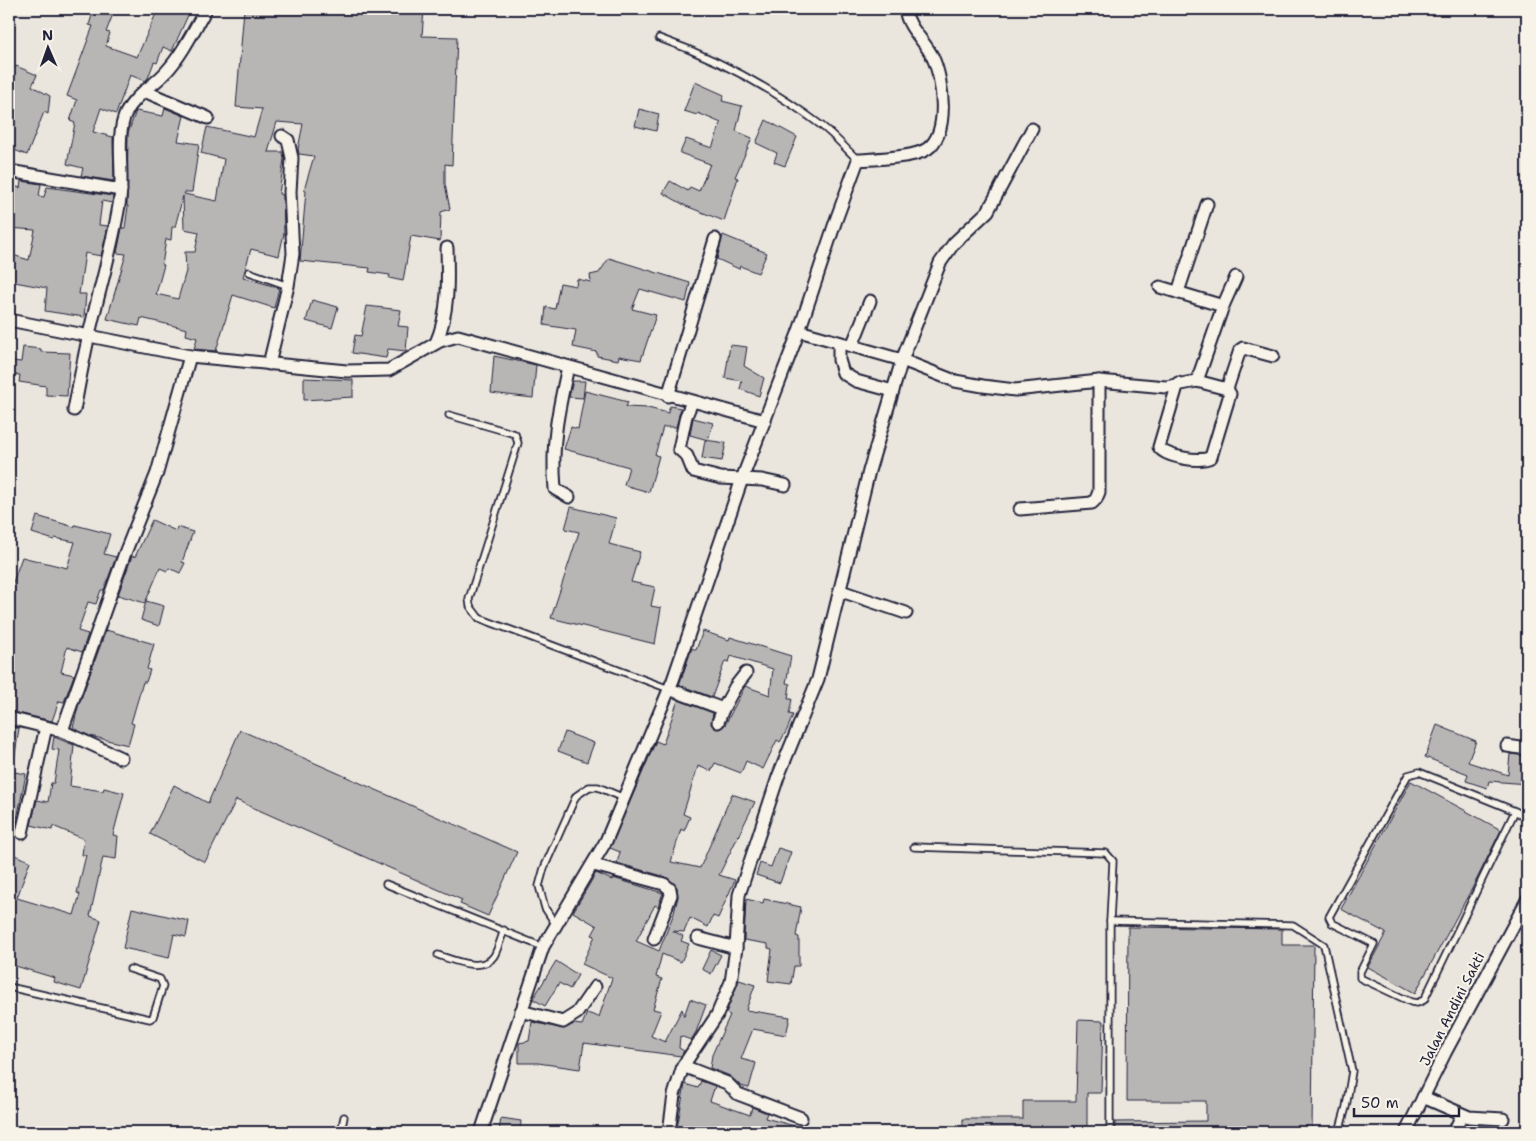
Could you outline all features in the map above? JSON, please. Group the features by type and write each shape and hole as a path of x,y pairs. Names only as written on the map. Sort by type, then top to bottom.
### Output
{"street":[{"path":"74,410 89,335 114,238 121,190 123,123 126,113 138,94 166,71 185,45 206,9"},
{"path":"481,1132 543,947 594,865 669,689 742,479 799,331 858,160 903,156 926,149 936,138 943,116 941,88 933,57 906,18 905,9"},
{"path":"144,91 208,118"},
{"path":"669,1132 674,1095 683,1066 717,1015 731,982 736,948 739,895 778,777 818,679 869,471 902,360 940,264 954,243 988,211 1032,129"},
{"path":"269,364 288,286 293,254 290,192 292,158 288,140 282,136"},
{"path":"9,171 121,190"},
{"path":"1178,292 1207,204"},
{"path":"668,396 715,239"},
{"path":"436,343 446,304 446,248"},
{"path":"1197,381 1223,306 1236,277"},
{"path":"1160,287 1223,306"},
{"path":"852,346 870,301"},
{"path":"9,320 190,356 347,370 389,370 436,343 458,336 765,422"},
{"path":"799,331 902,360 955,380 1015,390 1099,381 1152,387 1166,387 1178,384 1197,381 1227,389 1230,394 1211,458 1198,460 1168,454 1159,447 1178,384"},
{"path":"839,343 839,360 843,373 856,381 893,391"},
{"path":"1227,389 1240,350 1243,348 1273,356"},
{"path":"62,731 104,609 156,473 190,356"},
{"path":"568,367 553,438 553,470 555,489 569,497"},
{"path":"1020,509 1092,503 1096,499 1098,492 1099,381"},
{"path":"692,402 686,416 679,449 687,456 693,471 720,478 785,485"},
{"path":"840,591 906,613"},
{"path":"718,722 735,687 746,673"},
{"path":"669,689 724,709"},
{"path":"9,718 62,731 121,758"},
{"path":"22,833 46,727"},
{"path":"1507,746 1527,749"},
{"path":"594,865 664,884 670,889 671,895 654,939"},
{"name":"Jalan Andini Sakti","path":"1406,1132 1490,967 1527,900"},
{"path":"698,938 736,948"},
{"path":"521,1011 564,1022 577,1013 595,987"},
{"path":"683,1066 727,1083 738,1094 801,1118"},
{"path":"1423,1097 1469,1117 1503,1119"},
{"path":"1454,1132 1462,1115"}],"lane":[{"path":"659,38 697,52 788,103 823,127 858,160"},
{"path":"249,272 288,286"},
{"path":"449,415 515,434 518,443 469,599 474,613 479,618 669,689"},
{"path":"1516,811 1424,1000 1417,1003 1411,1002 1360,978 1360,972 1374,944 1332,923 1329,917 1408,775 1419,772 1516,811 1527,818"},
{"path":"556,925 545,908 539,886 544,868 576,796 589,787 598,787 624,798"},
{"path":"914,846 1106,853 1113,861 1110,921 1110,1132"},
{"path":"386,884 543,947"},
{"path":"1110,921 1294,926 1324,945 1352,1071 1339,1132"},
{"path":"438,955 458,962 484,964 493,957 504,930"},
{"path":"9,987 150,1019 153,1017 163,986 162,982 160,979 130,969"},
{"path":"341,1132 344,1117"}],"building":[{"path":"94,9 115,9 106,32 110,33 106,46 137,57 158,9 179,9 189,13 172,51 163,47 157,63 154,62 148,78 145,81 130,75 116,114 101,108 93,132 113,137 114,181 81,176 83,168 67,164 75,123 70,121 77,100 67,96 93,26 89,25"},
{"path":"244,9 424,9 422,36 457,37 452,165 445,164 445,184 450,209 441,212 440,241 411,236 403,281 389,278 390,275 369,272 370,268 300,261 306,191 304,190 314,156 299,154 298,149 303,124 277,122 268,152 283,152 284,159 279,194 283,195 284,233 279,256 251,249 243,277 279,288 274,308 233,295 216,351 194,349 197,338 186,335 187,329 141,318 139,326 107,319 126,254 117,253 122,228 125,228 128,206 128,133 136,111 163,116 165,108 184,116 178,141 199,144 192,192 185,192 184,194 217,201 224,159 201,153 207,127 254,137 262,109 236,107","holes":["183,196 184,229 199,232 195,252 185,252 186,271 178,299 156,294 164,265 162,265 166,239 171,240 172,227 175,227"]},
{"path":"16,66 37,75 32,86 50,96 48,114 44,112 27,155 9,148 9,67 14,69"},
{"path":"695,82 724,95 722,101 742,106 736,131 752,138 735,177 738,178 724,221 686,206 663,193 670,181 688,191 690,187 699,191 710,164 680,153 686,139 712,148 721,123 698,113 697,115 684,111"},
{"path":"639,109 659,114 656,131 635,126"},
{"path":"766,120 797,137 785,166 774,162 777,153 756,143"},
{"path":"21,181 41,184 39,196 44,197 47,187 113,196 112,203 102,201 99,225 108,226 101,256 85,253 79,294 86,294 84,317 45,311 47,288 9,281 9,254 29,260 35,230 9,228 9,184 20,188"},
{"path":"723,235 767,253 758,273 740,266 739,269 717,259"},
{"path":"609,258 690,283 686,302 640,289 632,309 656,315 641,360 619,356 618,360 597,356 597,352 573,347 576,330 544,325 546,307 555,309 560,283 576,286 577,279 591,282 590,275 599,273"},
{"path":"312,300 338,307 332,328 306,321"},
{"path":"367,306 401,310 398,326 408,327 406,351 388,349 386,358 352,353 355,335 361,336"},
{"path":"730,345 747,347 744,366 764,378 759,396 740,389 742,381 725,378"},
{"path":"23,347 41,349 41,352 70,353 67,396 46,395 46,386 19,382 20,375 10,374 12,361 21,362"},
{"path":"494,356 536,365 533,398 491,393"},
{"path":"304,378 353,380 353,397 304,400"},
{"path":"573,381 585,381 583,398 569,397"},
{"path":"585,391 628,402 626,407 648,408 668,413 670,406 681,408 676,427 663,427 655,455 659,456 649,492 624,485 629,467 564,449 571,427 578,429"},
{"path":"693,418 713,423 708,440 690,435"},
{"path":"705,440 726,443 722,461 702,458"},
{"path":"571,507 616,518 609,544 640,552 631,582 655,587 651,606 661,608 655,644 551,618 579,532 565,529"},
{"path":"37,516 74,527 75,525 110,534 104,554 116,557 104,590 101,590 96,604 88,602 78,631 88,634 82,652 67,647 61,672 74,675 64,702 59,701 52,721 9,711 9,585 12,585 22,557 67,568 75,542 55,538 54,540 32,533"},
{"path":"152,520 176,531 177,527 193,532 182,562 185,563 180,573 169,568 167,571 160,568 145,603 118,595 132,556 135,557"},
{"path":"146,601 164,606 159,626 141,620"},
{"path":"106,630 154,644 147,669 150,670 146,682 143,682 131,723 134,724 128,745 90,736 73,728 78,707"},
{"path":"703,631 729,640 730,637 791,656 786,683 790,684 788,699 792,699 789,714 793,715 787,730 780,742 777,740 763,769 746,761 741,773 715,763 711,771 698,766 683,814 690,817 684,831 681,829 671,862 700,868 732,794 755,802 719,875 735,880 718,918 713,916 708,927 690,918 684,932 673,931 683,936 681,941 689,944 681,962 662,954 656,977 662,979 653,1009 661,1011 651,1036 665,1042 682,1009 684,1016 690,999 706,1005 696,1032 691,1040 680,1036 679,1048 684,1051 681,1056 584,1043 580,1069 538,1063 519,1063 519,1043 529,1041 532,1022 564,1029 574,1024 582,1025 587,1013 599,1017 612,978 582,964 595,936 592,935 597,926 573,912 596,873 612,880 613,878 663,893 658,907 655,905 636,941 659,951 674,913 678,897 677,887 666,877 617,863 620,852 610,848 656,741 663,744 678,700 713,713 711,724 719,729 725,725 745,686 770,695 773,669 731,656 729,662 725,661 712,697 679,685 692,648 696,650"},
{"path":"1437,725 1476,741 1468,762 1508,775 1510,754 1527,756 1527,784 1489,781 1487,788 1466,781 1468,774 1425,757"},
{"path":"9,726 19,728 15,755 9,754"},
{"path":"240,730 517,852 488,916 460,904 462,900 236,800 205,862 150,834 174,785 208,803"},
{"path":"565,732 594,743 587,762 558,751"},
{"path":"54,737 74,745 70,786 103,791 104,788 124,793 113,835 118,836 116,859 103,857 90,916 101,920 81,990 54,982 55,978 9,964 9,853 30,861 17,898 74,915 80,894 77,893 86,855 82,855 84,839 53,826 52,830 31,825 37,800 48,802 51,783 54,783 59,750 52,749"},
{"path":"9,771 26,774 12,844 9,843"},
{"path":"1411,781 1501,830 1475,883 1415,993 1368,967 1386,933 1341,909"},
{"path":"778,848 791,852 780,883 756,875 760,863 771,867"},
{"path":"746,899 763,903 764,899 801,907 796,936 799,937 799,966 794,966 791,984 768,981 772,949 768,948 768,944 744,940"},
{"path":"132,908 189,921 186,937 174,934 169,958 123,948"},
{"path":"1128,927 1282,929 1282,945 1314,945 1312,1132 1115,1132 1115,1122 1206,1121 1206,1101 1127,1101"},
{"path":"711,950 721,955 711,974 702,969"},
{"path":"556,961 578,975 570,989 559,983 545,1006 533,999"},
{"path":"739,980 755,985 746,1010 790,1017 786,1035 753,1029 741,1059 756,1063 749,1088 741,1086 730,1076 710,1068 712,1055 730,1015 726,1013"},
{"path":"1078,1020 1103,1021 1101,1093 1087,1093 1087,1132 963,1132 963,1119 1023,1119 1023,1101 1076,1101"},
{"path":"701,1081 715,1086 710,1101 750,1115 752,1107 767,1113 765,1118 806,1129 806,1132 694,1132 677,1128 685,1084 698,1088"},
{"path":"501,1118 521,1121 520,1132 499,1132"}]}
